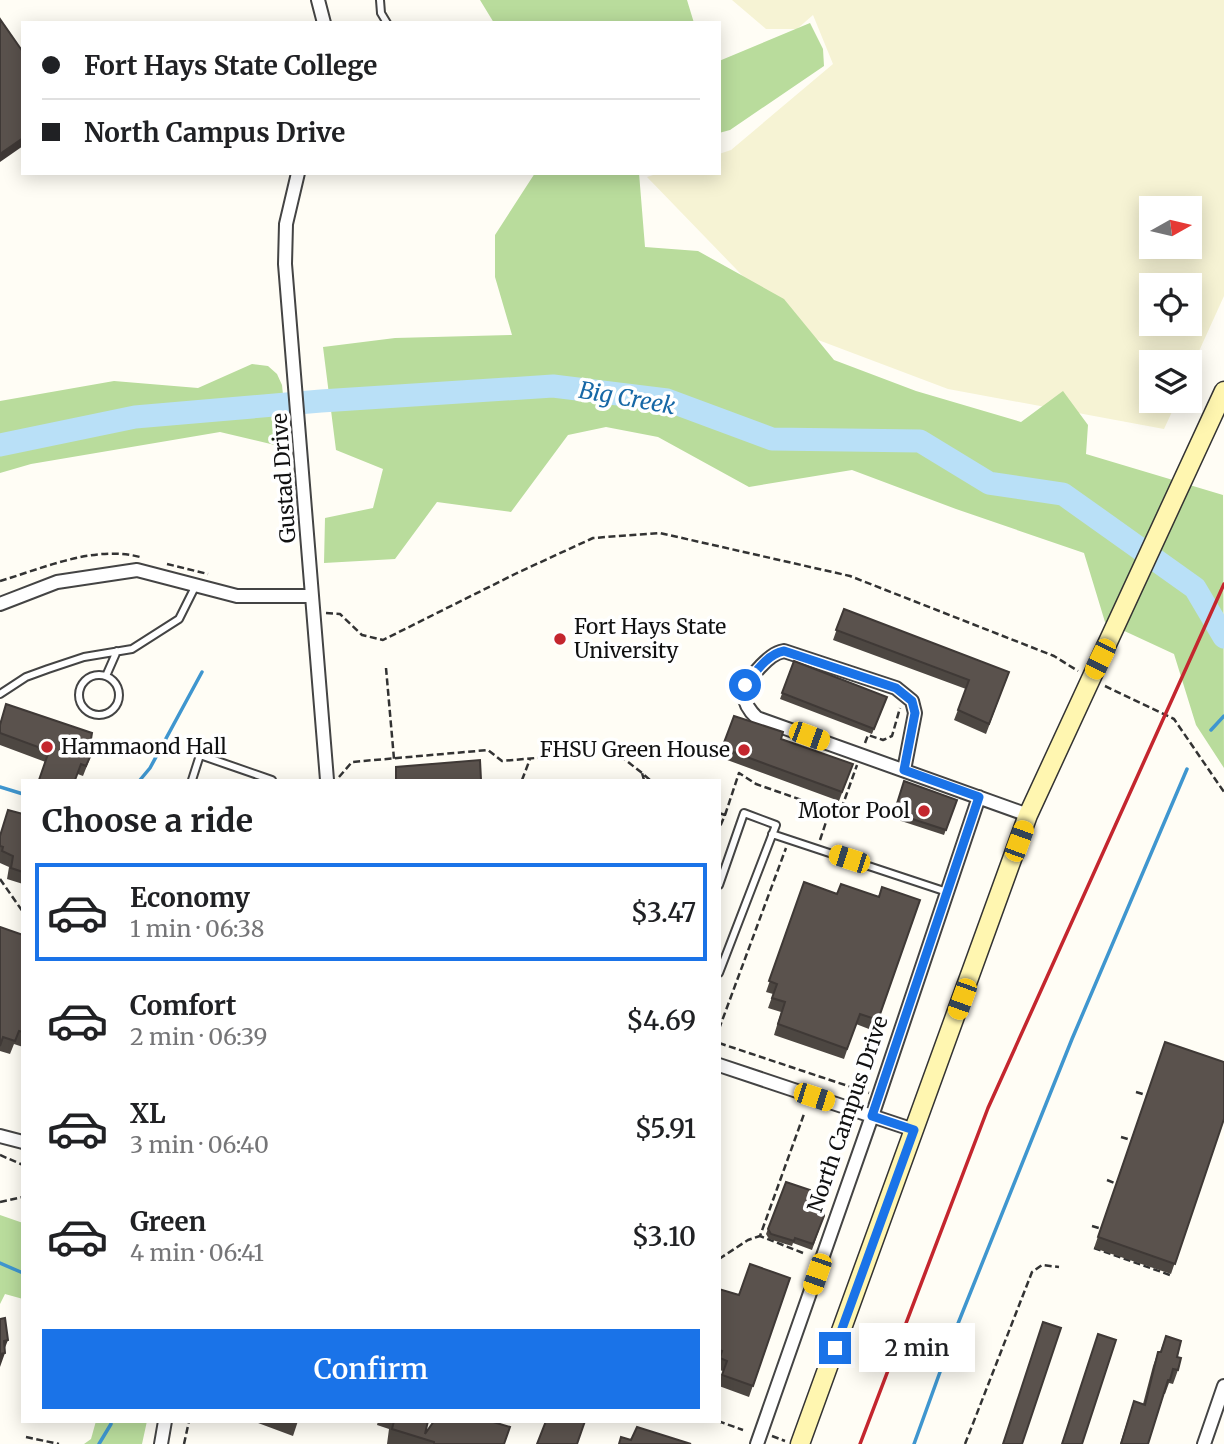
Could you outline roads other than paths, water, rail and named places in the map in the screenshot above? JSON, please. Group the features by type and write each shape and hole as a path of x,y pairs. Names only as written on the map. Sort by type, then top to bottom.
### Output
{"main road":[{"path":"800,1444 1028,815 1224,391"}],"street":[{"path":"318,0 323,21"},
{"name":"Gustad Drive","path":"298,175 286,224 285,264 312,596 333,779"},
{"path":"0,604 57,582 137,570 237,596 312,596"},
{"path":"904,770 915,713 912,701 896,688 784,651 767,660 745,685 745,701 748,709 757,718 1028,815"},
{"name":"North Campus Drive","path":"759,1438 872,1116 979,797"},
{"path":"721,1066 914,1130"},
{"path":"0,1136 21,1141"},
{"path":"1204,1444 1224,1386"},
{"path":"161,1444 165,1423"}],"lane":[{"path":"380,0 381,13 386,21"},
{"path":"0,694 26,677 48,669 84,657 132,649 179,619 196,585"},
{"path":"106,676 117,651"},
{"path":"106,676 117,685 117,705 108,714 94,715 80,702 80,689 88,679 106,676"},
{"path":"192,779 200,755 269,779"},
{"path":"721,879 744,813 776,825 721,969"},
{"path":"772,834 947,892"}],"waterway":[{"name":"Big Creek","path":"0,445 135,417 321,401 553,386 667,400 772,439 920,441 989,483 1063,494 1195,588 1224,637"},
{"path":"141,779 150,768 202,672"},
{"path":"1211,730 1224,716"},
{"path":"914,1444 953,1336 1072,1039 1187,769"},
{"path":"0,787 21,793"},
{"path":"0,1263 21,1272"},
{"path":"99,1444 111,1423"}],"railway":[{"path":"860,1444 988,1108 1224,584"}],"place":[{"name":"Fort Hays State University","path":"560,639"},
{"name":"Hammaond Hall","path":"47,747"},
{"name":"FHSU Green House","path":"744,750"},
{"name":"Motor Pool","path":"924,811"}]}
